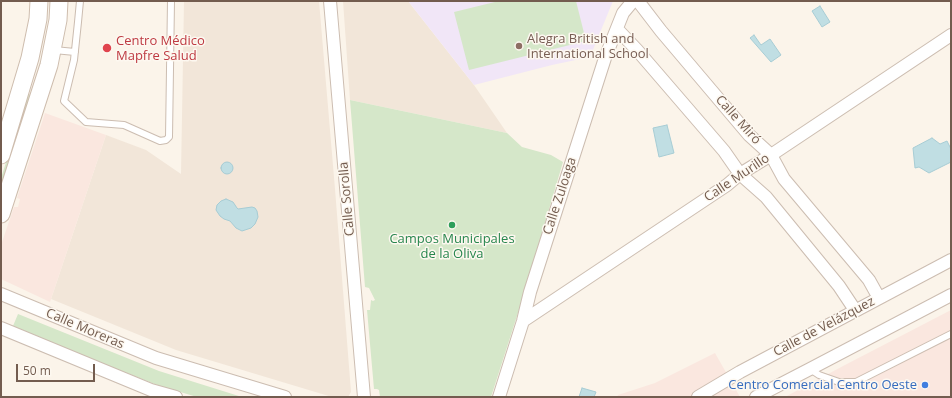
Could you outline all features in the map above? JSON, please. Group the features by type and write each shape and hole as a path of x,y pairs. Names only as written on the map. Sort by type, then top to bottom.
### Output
{"street":[{"path":"1,156 30,58 38,19 39,1"},
{"path":"1,214 49,65 58,20 59,1"},
{"name":"Calle Sorolla","path":"330,1 364,397"},
{"name":"Calle Zuloaga","path":"499,397 523,321 530,292 605,58 623,13 633,1"},
{"name":"Calle Miró","path":"638,1 661,32 749,135 770,155 784,179 869,280 879,298"},
{"path":"617,29 637,50 714,140 740,174 766,197 839,286 855,310"},
{"name":"Calle Murillo","path":"523,321 714,194 740,174 951,35"},
{"name":"Calle de Velázquez","path":"698,397 740,372 951,260"},
{"name":"Calle Moreras","path":"1,294 156,358 284,397"},
{"path":"756,397 951,295"},
{"path":"1,328 151,390 176,397"}],"lane":[{"path":"80,1 74,60 64,99 65,103 86,122 124,125 160,141 166,140 169,137 171,1"},
{"path":"53,49 75,52"},
{"path":"810,369 819,375 839,382 856,382 951,334"}],"shaded area":[{"path":"184,1 319,1 351,392 348,397 332,397 176,350 51,299 106,135 146,150 181,174"},
{"path":"343,1 408,1 474,85 507,133 350,100"},
{"name":"Alegra British and International School","path":"408,1 613,1 590,57 474,85"},
{"path":"45,113 106,135 50,302 1,279 1,245 14,207 18,207 20,199 17,198"},
{"path":"951,310 951,397 785,397 845,365"},
{"path":"715,353 740,397 617,397 618,395 655,383"}],"green space":[{"path":"499,1 576,1 586,41 469,70 454,12"},
{"path":"28,94 35,96 1,198 1,178"},
{"name":"Campos Municipales de la Oliva","path":"350,100 507,133 522,147 551,155 563,162 524,294 491,397 380,397 379,390 374,389 367,310 370,310 371,300 375,300 369,288 365,287"},
{"path":"18,314 159,371 242,397 197,397 157,385 13,326"}],"water":[{"path":"820,6 830,22 822,27 812,11"},
{"path":"754,35 761,45 770,39 781,55 771,62 750,38"},
{"path":"667,125 674,153 659,157 653,128"},
{"path":"932,138 940,144 947,141 951,149 951,162 929,173 919,167 915,168 913,148"},
{"path":"225,162 229,162 233,168 229,174 225,174 221,170 221,166"},
{"path":"226,199 233,202 238,209 255,208 258,217 255,224 251,228 242,231 236,228 230,221 220,216 216,210 217,205"},
{"path":"582,388 596,392 594,397 579,397"}],"place":[{"name":"Alegra British and International School","path":"519,46"},
{"name":"Centro Médico Mapfre Salud","path":"107,48"},
{"name":"Campos Municipales de la Oliva","path":"452,225"},
{"name":"Centro Comercial Centro Oeste","path":"925,385"}]}
